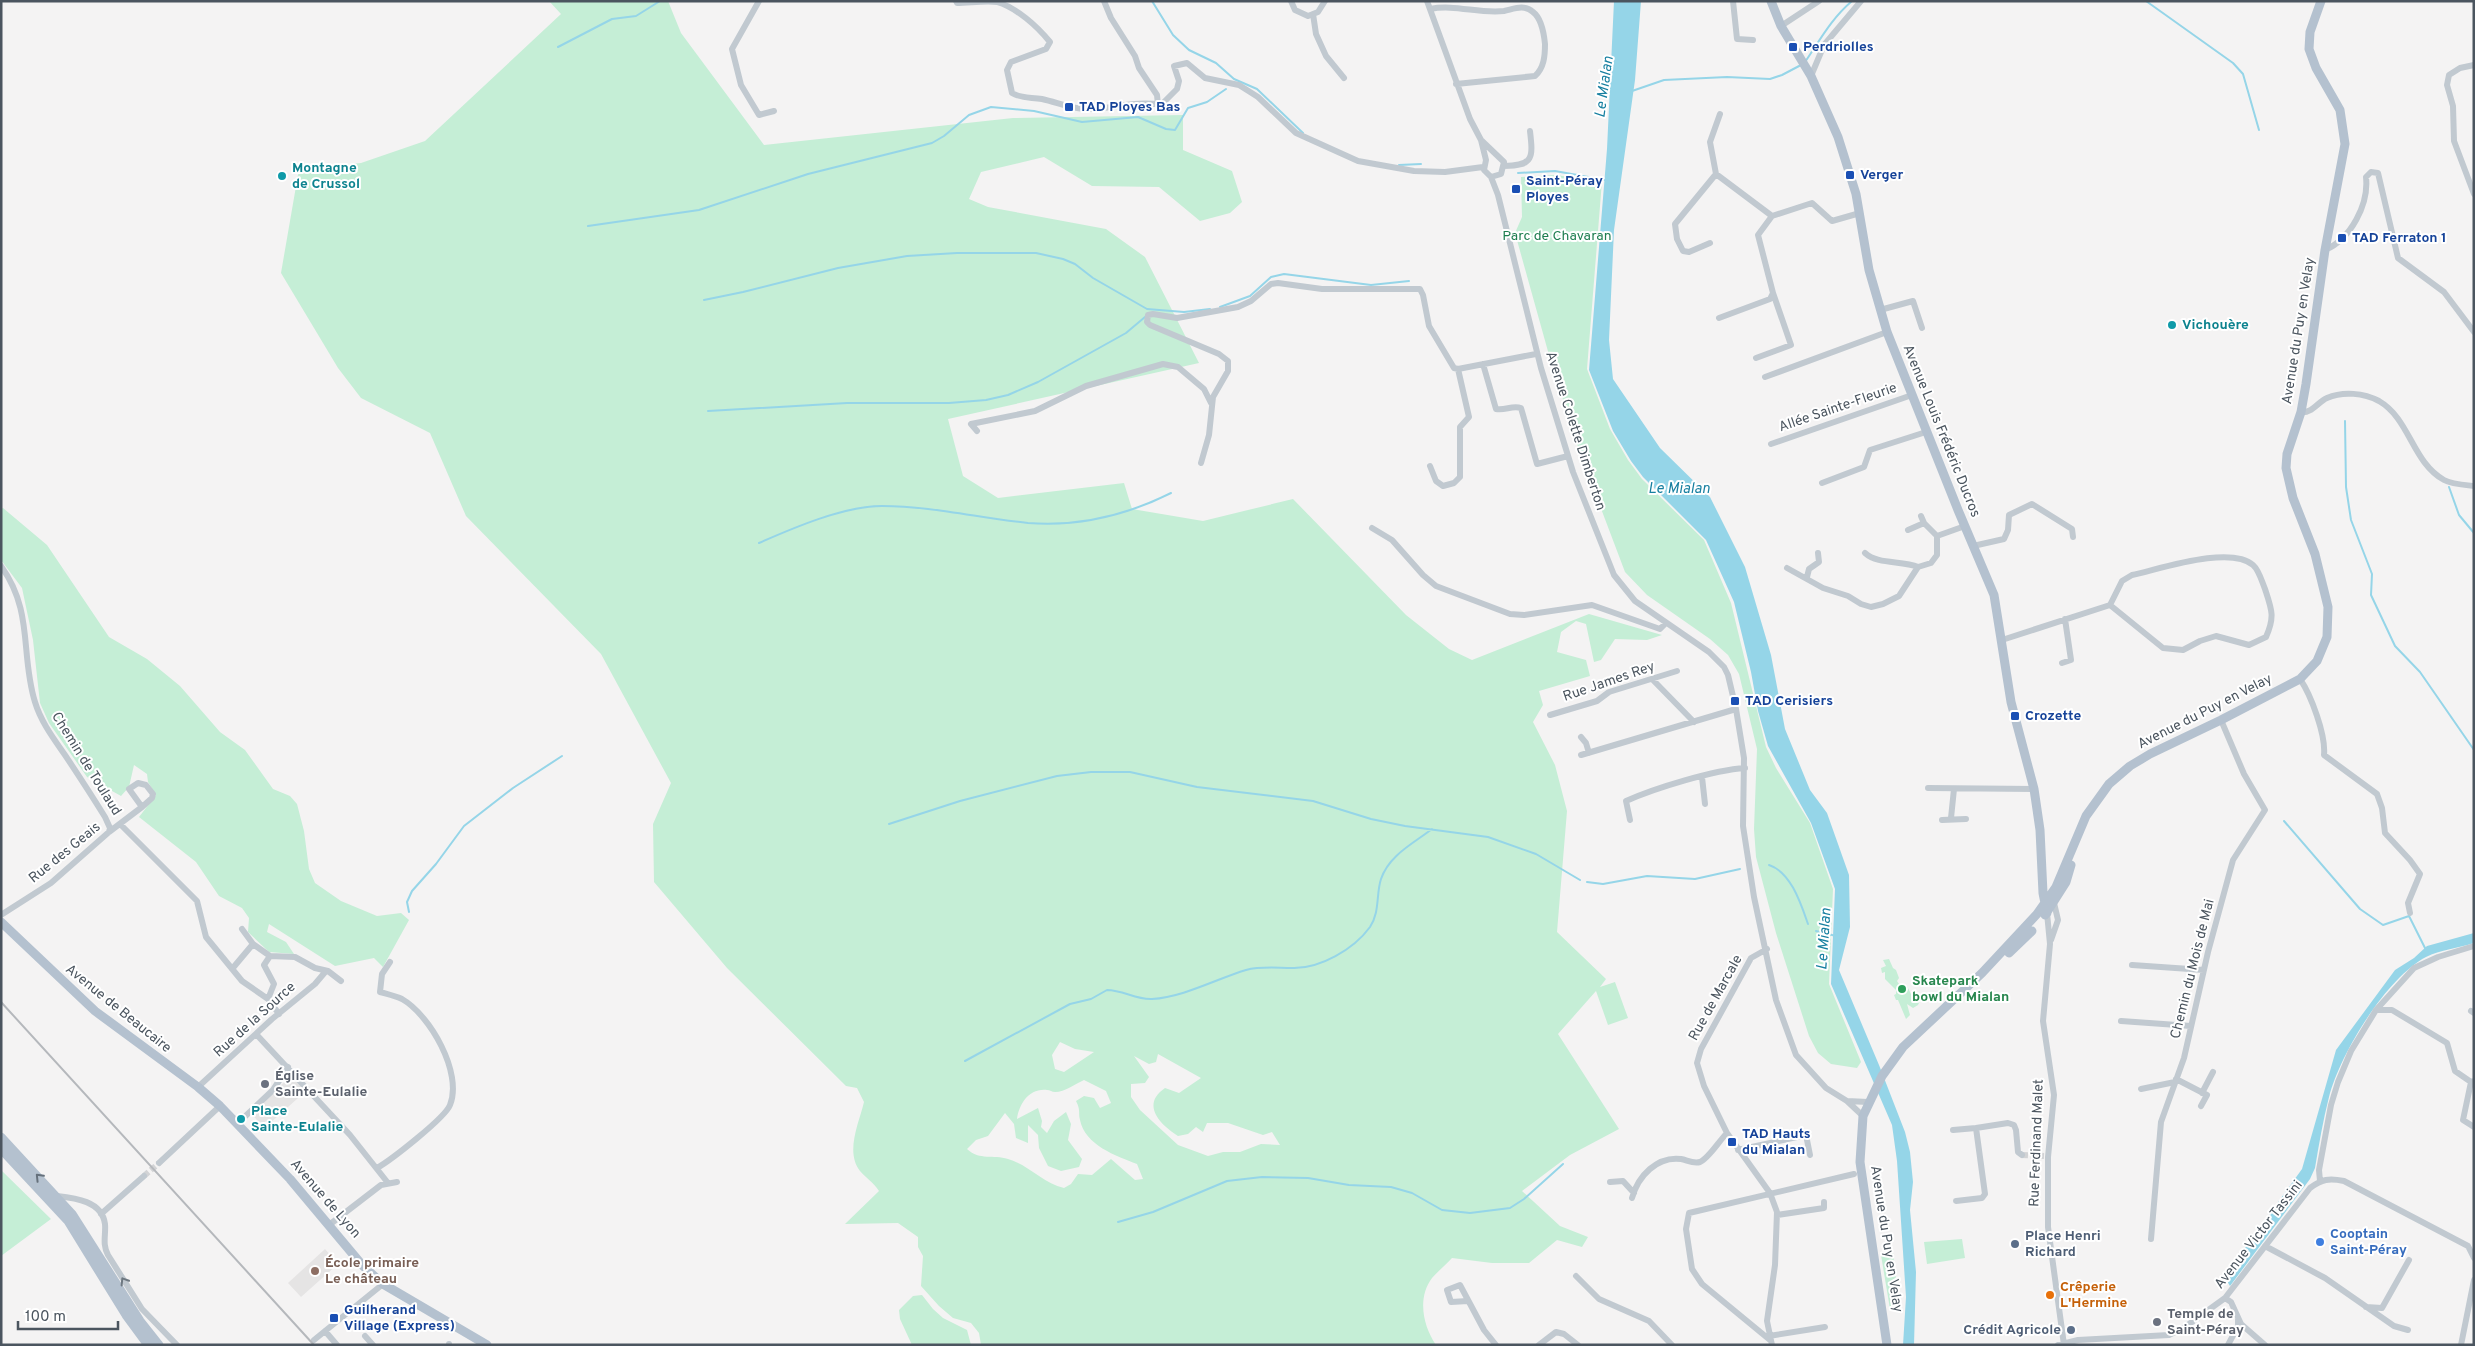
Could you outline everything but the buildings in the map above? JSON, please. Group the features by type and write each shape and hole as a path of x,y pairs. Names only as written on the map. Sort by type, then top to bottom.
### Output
{"main road":[{"name":"Avenue Louis Frédéric Ducros","path":"1771,1 1782,26 1811,76 1838,137 1860,213 1869,270 1887,332 1926,432 1994,595 2012,702 2034,789 2040,830 2044,883 2049,904"},
{"name":"Avenue du Puy en Velay","path":"1887,1345 1862,1188 1860,1162 1863,1116 1869,1101 1892,1060 1903,1047 1982,973 2049,904 2067,877 2078,836 2086,816 2100,795 2125,770 2150,754 2300,679 2317,661 2327,637 2329,624 2328,607 2315,554 2287,480 2287,454 2301,412 2325,250 2345,144 2340,110 2316,68 2310,49 2310,32 2321,1"},
{"name":"Avenue de Beaucaire","path":"1,922 95,1011 198,1087 222,1108"},
{"name":"Avenue de Lyon","path":"222,1108 290,1179 362,1265 382,1284 487,1345"},
{"path":"1,1137 57,1196 88,1237 140,1321 159,1345"},
{"path":"1,1149 68,1221 126,1315 148,1345"}],"street":[{"path":"759,1 732,49 741,85 760,115 774,110"},
{"path":"956,1 996,2 1016,11 1040,29 1050,42 1046,49 1011,62 1007,70 1012,93 1021,98 1034,98 1083,109 1132,104 1165,104 1177,89 1179,82 1174,66 1187,63 1205,78 1239,86 1258,97 1296,134 1358,161 1414,171 1444,172 1484,163 1496,156"},
{"path":"1104,1 1111,18 1135,56 1139,68 1157,95 1158,105"},
{"path":"1291,1 1295,10 1308,16 1318,12 1325,1"},
{"name":"Avenue Colette Dimberton","path":"1428,1 1456,84 1481,140 1486,173 1491,177 1498,194 1536,354 1568,456 1614,575 1635,601 1709,652 1724,668 1730,683 1745,768 1743,826 1754,897 1767,949 1776,1000 1796,1055 1826,1088 1847,1101 1863,1116"},
{"path":"1733,1 1737,39 1753,40"},
{"path":"1782,26 1819,1"},
{"path":"1811,76 1824,46 1861,1"},
{"path":"1430,9 1466,8 1486,12 1524,7 1533,12 1541,26 1545,43 1544,61 1540,71 1535,76 1456,84"},
{"path":"1313,14 1316,34 1326,56 1344,78"},
{"path":"2474,65 2460,68 2449,75 2447,85 2453,106 2454,141 2474,194"},
{"path":"1720,114 1710,142 1716,174 1772,216"},
{"path":"1504,166 1526,164 1529,161 1532,150 1530,131"},
{"name":"Avenue Colette Dimberton","path":"1481,140 1502,160 1504,166 1498,194"},
{"path":"2325,250 2333,247 2354,222 2365,204 2366,177 2371,172 2378,173 2398,258 2444,292 2474,332"},
{"path":"1491,177 1501,174"},
{"path":"1710,243 1689,252 1683,252 1677,239 1675,224 1716,174"},
{"path":"1756,358 1791,345 1773,293 1758,235 1772,216 1812,203 1832,221 1860,213"},
{"path":"1200,463 1209,435 1213,397 1228,371 1228,361 1219,354 1150,325 1147,322 1148,315 1177,318 1230,309 1251,301 1271,284 1278,283 1322,289 1420,289 1429,326 1454,368 1458,369 1536,354"},
{"path":"1719,318 1770,299 1773,293"},
{"path":"1880,310 1913,302 1922,328"},
{"path":"1765,377 1887,332"},
{"path":"977,431 971,424 1035,411 1086,386 1162,364 1178,367 1189,376 1204,389 1212,406"},
{"path":"1483,364 1496,409 1502,410 1516,406 1521,408 1537,464 1568,456"},
{"path":"1430,466 1436,481 1443,486 1454,483 1460,477 1460,427 1468,417 1458,369"},
{"path":"2301,412 2310,410 2327,398 2352,393 2379,401 2399,418 2425,465 2445,481 2474,486"},
{"name":"Allée Sainte-Fleurie","path":"1772,444 1912,395"},
{"path":"1822,483 1864,467 1870,450 1926,432"},
{"path":"1973,546 2004,539 2008,530 2009,515 2032,504 2072,529 2073,537"},
{"path":"1865,553 1870,557 1906,562 1918,567 1932,563 1937,555 1937,536 1924,523 1921,516"},
{"path":"1908,530 1924,523"},
{"path":"1937,536 1965,526"},
{"path":"1372,528 1392,540 1423,575 1436,586 1510,614 1524,615 1592,605 1660,628 1666,623"},
{"path":"1807,577 1809,569 1819,562 1818,554"},
{"path":"2002,640 2110,605 2122,581 2132,575 2201,559 2230,558 2245,560 2255,566 2271,607 2273,621 2266,637 2249,645 2216,636 2200,641 2183,650 2163,648 2110,605"},
{"name":"Chemin de Toulaud","path":"1,566 9,577 18,598 24,621 34,702 43,721 105,817 110,828 109,832"},
{"path":"1787,568 1807,577 1823,588 1848,596 1860,604 1871,607 1884,604 1899,596 1918,567"},
{"path":"2062,663 2071,660 2065,619"},
{"name":"Rue James Rey","path":"1550,715 1597,701 1609,692 1653,680 1677,671"},
{"path":"2300,679 2322,732 2325,746 2324,755 2377,794 2382,808 2385,833 2420,874 2408,902 2410,913"},
{"path":"1653,680 1694,722"},
{"path":"1581,755 1736,709"},
{"name":"Chemin du Mois de Mai","path":"2151,1239 2161,1122 2176,1080 2191,1026 2233,860 2265,810 2244,774 2221,720"},
{"path":"1581,737 1586,743 1589,753"},
{"path":"1630,820 1626,801 1702,777 1745,768"},
{"path":"1702,777 1705,804"},
{"path":"1928,788 2034,789"},
{"path":"1951,818 1954,789"},
{"name":"Rue des Geais","path":"1,915 51,883 109,832 121,825 142,807"},
{"path":"1942,820 1951,818 1966,819"},
{"path":"121,825 197,901 206,937 242,981 268,999 279,1014"},
{"name":"Rue Ferdinand Malet","path":"2049,904 2058,920 2050,944"},
{"name":"Rue Ferdinand Malet","path":"2049,904 2050,944 2043,1021 2054,1095 2046,1157 2048,1227 2062,1344"},
{"path":"242,929 252,944 270,956 295,957 315,968 326,971 341,981"},
{"path":"232,969 252,944"},
{"path":"2320,1181 2319,1170 2330,1105 2351,1051 2376,1010 2414,968 2438,957 2474,946"},
{"name":"Rue de Marcale","path":"1767,949 1751,958 1701,1049 1697,1063 1704,1086 1727,1133 1770,1193 1777,1215 1775,1265 1767,1321 1770,1340"},
{"path":"268,999 274,984 264,965 270,956"},
{"path":"377,1168 422,1134 450,1107 453,1091 443,1046 421,1015 402,999 380,992 382,974 390,962"},
{"path":"2132,965 2204,970"},
{"name":"Rue de la Source","path":"198,1087 315,984 326,971"},
{"path":"2376,1010 2392,1010 2447,1044 2455,1072 2472,1081 2463,1114 2466,1123 2474,1127"},
{"path":"2121,1021 2191,1026"},
{"path":"256,1034 288,1067 388,1183"},
{"path":"237,1124 273,1090 288,1067"},
{"path":"2202,1093 2213,1072"},
{"path":"2141,1089 2176,1080 2207,1096 2201,1106"},
{"name":"Avenue Colette Dimberton","path":"1847,1101 1869,1101"},
{"path":"159,1163 222,1108"},
{"path":"1953,1130 2008,1123 2014,1125 2018,1152 2022,1155"},
{"path":"1956,1201 1982,1198 1985,1194 1976,1128"},
{"path":"1610,1182 1623,1181 1633,1195 1648,1170 1656,1164 1669,1159 1681,1159 1693,1163 1702,1161 1727,1133"},
{"path":"1738,1150 1806,1135 1810,1155"},
{"path":"1825,1327 1770,1340 1702,1284 1692,1269 1686,1229 1688,1213 1854,1174"},
{"path":"101,1214 144,1176"},
{"name":"Avenue Victor Tassini","path":"2062,1344 2078,1340 2169,1335 2184,1327 2225,1298 2310,1188 2320,1181 2331,1178 2344,1181 2468,1246 2474,1258"},
{"path":"329,1224 381,1185 397,1182"},
{"path":"57,1196 88,1201 101,1214 105,1226 104,1246 108,1255 142,1309 177,1345"},
{"path":"1777,1215 1824,1208 1824,1202"},
{"path":"2265,1246 2326,1278 2394,1326 2408,1330"},
{"path":"2365,1306 2382,1308 2409,1260"},
{"path":"1576,1276 1599,1299 1649,1321 1672,1345"},
{"path":"2461,1345 2474,1280"},
{"path":"314,1340 382,1284"},
{"path":"1468,1301 1451,1302 1447,1290 1460,1285 1488,1336 1496,1345"},
{"path":"2225,1298 2231,1302 2238,1320 2238,1326 2228,1345"},
{"path":"2238,1320 2265,1345"},
{"path":"325,1331 337,1345"},
{"path":"1540,1345 1556,1332 1564,1334 1578,1345"},
{"path":"365,1336 373,1345"}],"shaded area":[{"path":"293,1074 307,1090 269,1124 266,1121 261,1125 251,1113"},
{"name":"École primaire Le château","path":"325,1249 338,1264 301,1297 288,1283"}],"green space":[{"path":"549,1 668,1 681,33 764,145 1013,118 1183,115 1183,150 1232,171 1242,202 1230,213 1200,221 1159,187 1092,186 1044,157 981,172 969,199 988,207 1106,229 1145,257 1199,363 948,419 963,476 998,498 1124,483 1132,509 1203,521 1293,499 1406,615 1449,649 1472,660 1589,614 1662,635 1647,640 1615,639 1601,660 1594,662 1586,624 1576,621 1561,632 1557,652 1586,660 1590,676 1539,691 1543,705 1533,722 1555,765 1567,811 1557,932 1606,979 1600,987 1615,982 1628,1018 1608,1025 1596,991 1558,1034 1619,1129 1570,1155 1522,1191 1560,1226 1588,1237 1582,1247 1557,1240 1529,1263 1492,1263 1452,1258 1432,1278 1424,1294 1425,1321 1436,1345 981,1345 979,1333 971,1323 953,1318 921,1286 923,1256 918,1247 918,1237 898,1223 845,1224 879,1191 860,1171 854,1155 854,1137 864,1102 857,1088 846,1086 727,968 654,882 653,824 671,783 601,654 466,516 430,433 361,398 338,368 281,273 299,169 361,163 425,141 561,14","holes":["1060,1042 1075,1049 1094,1052 1064,1072 1055,1069 1052,1055","1158,1054 1201,1078 1179,1093 1165,1088 1154,1101 1154,1108 1160,1120 1178,1136 1188,1134 1196,1127 1203,1132 1207,1123 1228,1123 1263,1135 1272,1132 1280,1145 1261,1144 1240,1152 1223,1152 1208,1156 1178,1145 1140,1110 1131,1097 1131,1084 1145,1083 1149,1077 1134,1056 1149,1064 1156,1062","1084,1080 1106,1091 1111,1103 1100,1108 1094,1098 1084,1096 1076,1101 1083,1129 1102,1148 1137,1164 1143,1179 1135,1180 1111,1159 1092,1175 1078,1174 1071,1184 1064,1188 1056,1186 1016,1162 977,1155 967,1149 976,1140 988,1136 1005,1113 1014,1124 1016,1138 1028,1143 1028,1125 1038,1135 1039,1148 1048,1166 1061,1171 1079,1167 1082,1159 1068,1140 1071,1124 1066,1112 1054,1121 1047,1133 1041,1127 1042,1121 1038,1108 1017,1119 1020,1108 1030,1094 1041,1090 1059,1092"]},
{"name":"Parc de Chavaran","path":"1555,175 1602,181 1587,369 1610,429 1628,460 1642,479 1704,540 1731,603 1766,747 1776,768 1810,823 1833,889 1829,984 1861,1062 1857,1068 1831,1064 1818,1053 1809,1036 1776,933 1756,857 1754,829 1757,749 1739,674 1728,655 1710,639 1647,595 1625,572 1580,453 1549,355 1515,233 1522,217 1521,177"},
{"path":"3,508 47,545 109,637 147,659 180,686 220,732 245,750 273,789 290,796 297,804 304,831 309,869 315,883 341,901 377,916 401,913 409,920 383,967 374,958 335,966 269,924 267,932 286,942 294,954 269,952 248,932 249,918 242,908 219,896 196,862 139,817 156,795 148,782 147,774 134,765 129,787 121,796 87,777 49,723 40,703 33,640 22,588 1,560 1,509"},
{"name":"Skatepark bowl du Mialan","path":"1889,959 1896,970 1899,978 1897,981 1901,987 1907,986 1912,996 1920,1001 1913,1008 1907,1004 1910,1015 1906,1019 1894,995 1896,990 1885,979 1885,972 1882,973 1881,968 1886,966 1883,960"},
{"path":"1,1170 51,1219 1,1256"},
{"path":"1962,1239 1965,1258 1927,1264 1924,1242"},
{"path":"1893,1253 1897,1288 1893,1308 1890,1309 1881,1255"},
{"path":"922,1295 943,1318 967,1330 971,1345 912,1345 900,1319 899,1310 913,1296"}],"water":[{"name":"Le Mialan","path":"1614,1 1641,1 1635,80 1614,230 1609,340 1613,379 1660,448 1710,497 1745,567 1771,655 1785,729 1810,790 1827,813 1849,875 1850,927 1839,970 1879,1065 1905,1132 1910,1152 1913,1182 1910,1210 1916,1272 1914,1345 1903,1345 1906,1297 1897,1161 1892,1125 1831,984 1835,889 1811,823 1768,746 1758,711 1751,672 1734,602 1706,540 1643,477 1631,461 1613,431 1589,370 1607,149"},
{"path":"2474,933 2474,943 2431,955 2411,967 2381,999 2367,1019 2354,1039 2335,1080 2325,1114 2315,1168 2310,1179 2230,1286 2227,1281 2222,1280 2302,1169 2336,1050 2395,970 2414,958 2427,946"}],"waterway":[{"path":"558,47 612,19 636,16 660,1"},
{"path":"1152,1 1173,35 1189,50 1216,63 1234,79 1257,89 1303,133"},
{"path":"1805,62 1832,22 1852,1"},
{"path":"2146,1 2233,63 2243,74 2259,130"},
{"path":"1632,91 1664,80 1727,77 1770,79 1801,65"},
{"path":"588,226 699,210 808,174 932,143 944,136 969,115 991,107 1034,111 1082,122 1138,117 1166,129 1175,130 1188,108 1207,102 1226,89"},
{"path":"1399,165 1421,164"},
{"path":"1518,173 1555,171 1605,180"},
{"path":"704,300 838,268 907,256 957,253 1036,253 1063,259 1075,264 1093,278 1147,309 1184,312 1210,309"},
{"path":"1220,307 1250,296 1271,277 1284,274 1371,285 1409,281"},
{"path":"708,411 847,403 949,403 986,400 1008,395 1038,382 1126,333 1145,317"},
{"path":"2345,421 2346,487 2351,520 2372,574 2371,595 2395,646 2420,672 2474,750"},
{"path":"2449,487 2459,515 2474,533"},
{"path":"759,543 819,519 867,507 919,508 1010,521 1047,524 1102,518 1137,508 1171,493"},
{"path":"409,912 407,902 412,891 436,864 464,826 513,788 562,756"},
{"path":"889,824 960,801 1057,776 1091,772 1130,772 1197,787 1313,801 1371,819 1405,826 1488,837 1536,854 1580,880"},
{"path":"2284,821 2360,909 2383,925 2409,916 2426,950"},
{"path":"965,1061 1070,1004 1091,999 1107,990 1146,999 1164,998 1246,970 1303,967 1314,965 1336,956 1355,943 1370,927 1377,909 1381,879 1390,863 1403,850 1432,829"},
{"path":"1769,865 1777,869 1789,881 1808,924"},
{"path":"1587,882 1603,884 1647,876 1695,879 1740,869"},
{"path":"1816,931 1836,936"},
{"path":"1118,1222 1153,1212 1227,1181 1262,1177 1308,1178 1349,1185 1391,1187 1412,1193 1442,1210 1470,1213 1510,1208 1524,1199 1563,1164"}],"tunnel":[{"path":"2022,1155 2044,1156"},
{"path":"144,1176 159,1163"}],"railway":[{"path":"1,1002 314,1345"}],"place":[{"name":"Perdriolles","path":"1793,47"},
{"name":"TAD Ployes Bas","path":"1069,107"},
{"name":"Verger","path":"1850,175"},
{"name":"Montagne de Crussol","path":"282,176"},
{"name":"Saint-Péray Ployes","path":"1516,189"},
{"name":"TAD Ferraton 1","path":"2342,238"},
{"name":"Vichouère","path":"2172,325"},
{"name":"TAD Cerisiers","path":"1735,701"},
{"name":"Crozette","path":"2015,716"},
{"name":"Skatepark bowl du Mialan","path":"1902,989"},
{"name":"Église Sainte-Eulalie","path":"265,1084"},
{"name":"Place Sainte-Eulalie","path":"241,1119"},
{"name":"TAD Hauts du Mialan","path":"1732,1142"},
{"name":"Cooptain Saint-Péray","path":"2320,1242"},
{"name":"Place Henri Richard","path":"2015,1244"},
{"name":"École primaire Le château","path":"315,1271"},
{"name":"Crêperie L'Hermine","path":"2050,1295"},
{"name":"Guilherand Village (Express)","path":"334,1318"},
{"name":"Temple de Saint-Péray","path":"2157,1322"},
{"name":"Crédit Agricole","path":"2071,1330"}]}
